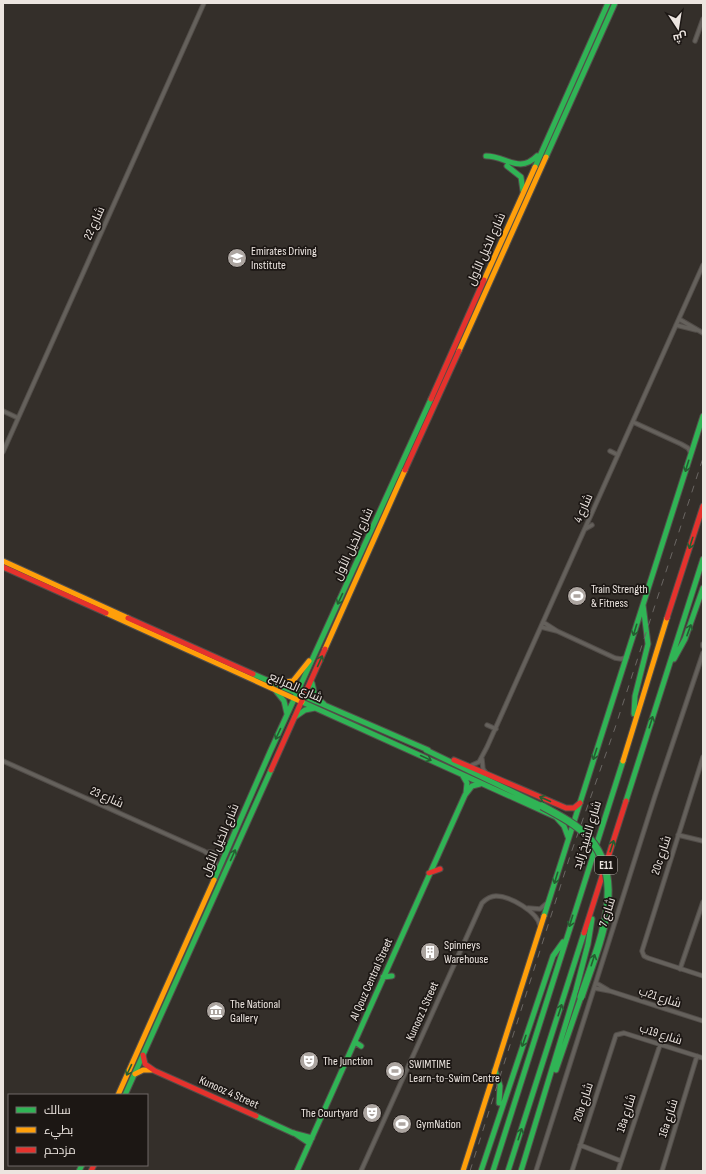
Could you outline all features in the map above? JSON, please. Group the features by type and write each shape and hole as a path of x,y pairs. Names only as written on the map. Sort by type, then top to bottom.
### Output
{"main road":[{"name":"شارع الخيل الأول","path":"118,1094 228,848 299,698 313,658 608,3"},
{"name":"شارع الخيل الأول","path":"299,698 312,681 615,3"},
{"path":"486,156 492,156 522,165 533,161 543,148"},
{"path":"507,166 521,177 523,193"},
{"path":"463,1171 703,416"},
{"name":"شارع الشيخ زايد","path":"493,1171 703,506"},
{"name":"E11","path":"508,1171 703,559"},
{"name":"شارع المرابع","path":"3,561 272,686"},
{"name":"شارع المرابع","path":"3,567 299,698 329,708 564,807"},
{"path":"670,663 685,639 703,588"},
{"path":"635,718 634,701 648,646 648,634 643,615 643,605"},
{"path":"313,658 294,681 272,686 284,701 290,717 305,710 315,708"},
{"path":"312,681 315,696 329,708"},
{"name":"شارع المرابع","path":"299,698 315,708 556,817"},
{"name":"شارع الخيل الأول","path":"125,1094 290,717"},
{"path":"426,750 571,820 586,834 601,856 608,875 610,895 607,915 559,1063 546,1092"},
{"path":"460,774 467,783 465,796"},
{"name":"Al Qouz Central Street","path":"297,1171 310,1141 358,1044 383,977 465,796 472,786 481,784"},
{"path":"564,807 572,809 580,802"},
{"path":"556,817 564,816 566,812 564,807"},
{"path":"556,817 564,826 568,838"},
{"path":"429,873 440,869"},
{"path":"520,1171 546,1092 583,964 590,937 592,909"},
{"path":"481,1171 554,956 559,946 565,941"},
{"path":"383,977 392,976"},
{"name":"Kunooz 4 Street","path":"143,1054 145,1064 155,1071 310,1141"},
{"path":"134,1074 146,1069 155,1071"},
{"path":"489,1146 501,1093 495,1070"}],"street":[{"name":"شارع 22","path":"3,452 204,3"},
{"path":"695,41 703,19"},
{"name":"شارع 4","path":"482,759 703,265"},
{"path":"679,319 703,333"},
{"path":"676,325 697,330"},
{"path":"3,411 18,418"},
{"path":"633,422 680,444 691,453"},
{"path":"680,444 689,445 694,442"},
{"path":"610,452 618,455"},
{"path":"585,529 592,525"},
{"path":"543,622 557,632"},
{"path":"541,627 557,632 615,658 621,664 622,669"},
{"name":"شارع 7","path":"536,1171 655,796 703,653"},
{"path":"615,658 626,657"},
{"path":"487,725 496,729"},
{"name":"20c شارع","path":"682,969 646,958 643,954 642,948 703,757"},
{"path":"469,766 477,764 482,759"},
{"path":"482,759 483,768 486,773"},
{"name":"شارع 23","path":"3,761 204,851 214,858 218,872"},
{"path":"679,833 703,841"},
{"name":"شارع 23","path":"204,851 218,853 228,848"},
{"name":"Kunooz 1 Street","path":"362,1171 482,902 490,896 498,896 525,908 537,917 540,927"},
{"path":"525,908 540,909 549,901"},
{"path":"703,902 682,969 703,976"},
{"name":"شارع 21ب","path":"596,983 610,991"},
{"name":"شارع 21ب","path":"594,988 610,991 703,1021"},
{"name":"شارع 19ب","path":"614,1038 618,1034 624,1033 700,1057"},
{"name":"20b شارع","path":"572,1171 614,1038"},
{"name":"18a شارع","path":"618,1171 658,1044"},
{"name":"16a شارع","path":"662,1171 693,1072 700,1057"},
{"path":"579,1147 621,1160"}],"railway":[{"path":"470,1171 570,856 615,728 703,458"}],"traffic: fast":[{"path":"535,167 608,3"},
{"path":"546,157 615,3"},
{"path":"486,156 518,164 524,164 537,156"},
{"path":"507,166 521,177 523,191"},
{"path":"214,880 270,752 431,399"},
{"path":"544,916 703,416"},
{"path":"626,801 703,559"},
{"path":"674,659 685,639 703,588"},
{"path":"634,714 635,696 648,644 643,605"},
{"path":"253,674 428,750"},
{"path":"312,683 315,696 324,704"},
{"path":"276,691 284,701 287,714"},
{"path":"302,702 556,817 564,826 568,837"},
{"path":"295,717 305,710 315,708"},
{"path":"426,750 542,806"},
{"path":"493,1171 623,761"},
{"path":"125,1094 271,770"},
{"path":"463,776 467,783 466,793"},
{"path":"297,1171 465,795 472,786 480,784"},
{"path":"542,806 570,822 589,838 594,844 603,862 608,880 608,900 605,920 594,960 581,997"},
{"path":"521,1171 576,990 588,944 592,919"},
{"path":"508,1171 584,933"},
{"path":"481,1171 553,956 563,942"},
{"path":"383,977 392,976"},
{"path":"556,1070 581,997"},
{"path":"355,1042 361,1046"},
{"path":"495,1070 500,1086 499,1103"},
{"path":"256,1116 293,1133 312,1138"},
{"path":"294,1133 309,1143"},
{"path":"79,1171 82,1166"}],"traffic: slow":[{"path":"459,351 546,157"},
{"path":"484,280 535,167"},
{"path":"325,649 405,470"},
{"path":"3,561 128,618"},
{"path":"106,613 302,702"},
{"path":"623,761 667,618"},
{"path":"276,683 293,681 309,661"},
{"path":"118,1094 214,880"},
{"path":"463,1171 544,916"},
{"path":"135,1074 143,1070 152,1070"}],"traffic: jam":[{"path":"431,399 484,280"},
{"path":"405,470 459,351"},
{"path":"667,618 703,506"},
{"path":"3,567 106,613"},
{"path":"128,618 253,674"},
{"path":"271,770 325,649"},
{"path":"454,760 566,808 574,808 580,803"},
{"path":"584,933 626,801"},
{"path":"429,873 440,869"},
{"path":"143,1055 145,1064 155,1071 256,1116"},
{"path":"91,1171 94,1166"}],"place":[{"name":"Emirates Driving Institute","path":"237,258"},
{"name":"Train Strength & Fitness","path":"577,596"},
{"name":"Spinneys Warehouse","path":"430,952"},
{"name":"The National Gallery","path":"216,1011"},
{"name":"The Junction","path":"309,1061"},
{"name":"SWIMTIME Learn-to-Swim Centre","path":"395,1071"},
{"name":"The Courtyard","path":"372,1113"},
{"name":"GymNation","path":"402,1124"}]}
